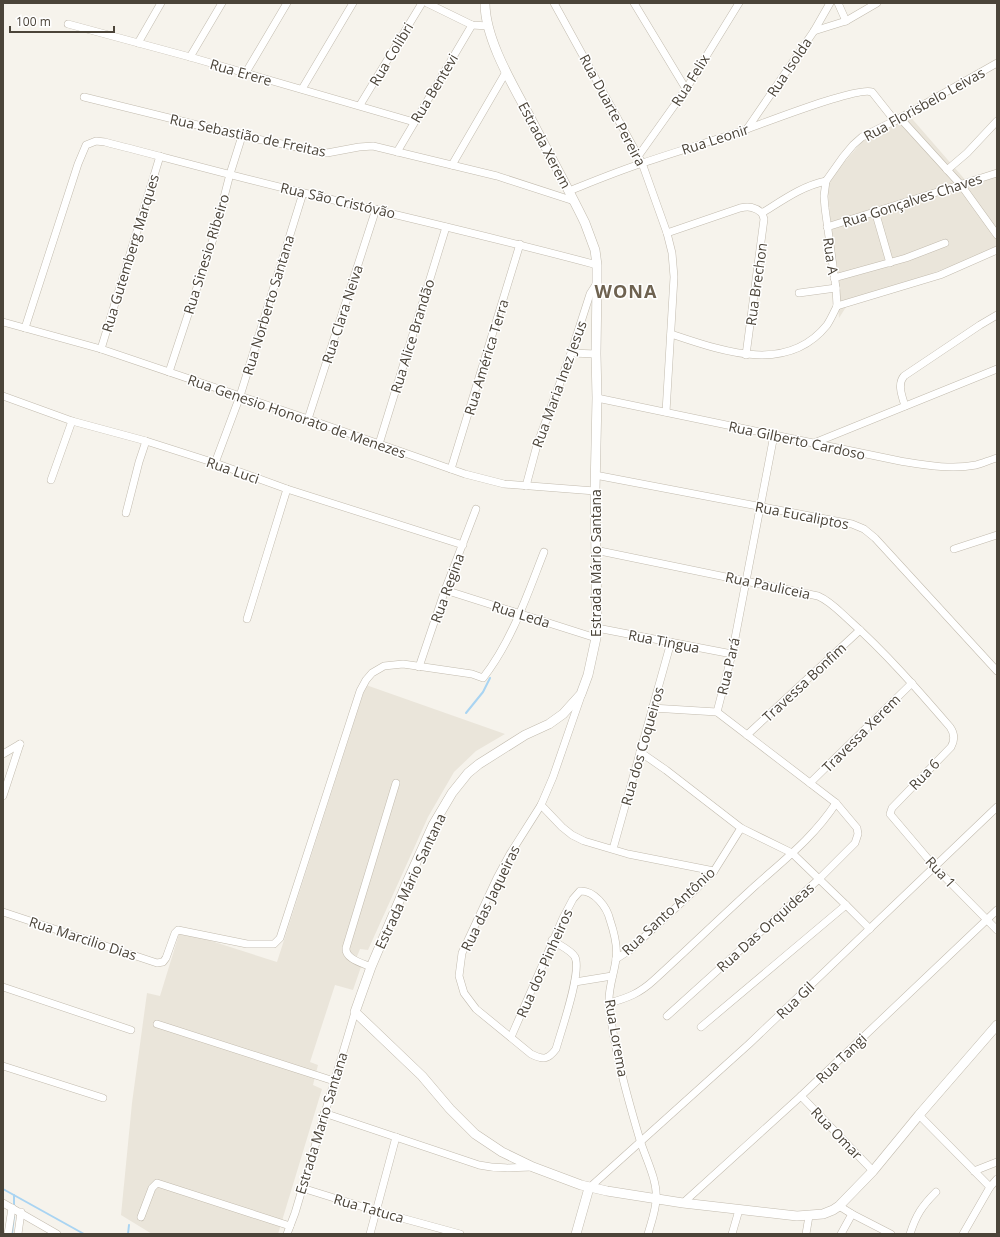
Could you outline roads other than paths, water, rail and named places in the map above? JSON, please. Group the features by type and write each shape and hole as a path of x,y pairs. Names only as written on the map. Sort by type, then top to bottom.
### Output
{"street":[{"path":"138,42 161,3"},
{"path":"190,57 222,3"},
{"path":"245,74 287,3"},
{"path":"302,89 353,3"},
{"name":"Rua Colibri","path":"360,105 422,3"},
{"path":"427,3 472,25 488,26"},
{"name":"Estrada Xerem","path":"485,3 488,26 506,72 591,236 597,266"},
{"path":"634,3 686,89"},
{"name":"Rua Felix","path":"639,155 686,89 739,3"},
{"name":"Rua Isolda","path":"747,129 814,31 830,3"},
{"path":"838,3 846,21"},
{"path":"814,31 846,21 877,3"},
{"name":"Rua Duarte Pereira","path":"557,4 639,155 667,233 672,253 674,278 666,412"},
{"name":"Rua Erere","path":"68,24 138,42 245,74 360,105 414,122"},
{"name":"Rua Bentevi","path":"397,152 472,25"},
{"name":"Rua Florisbelo Leivas","path":"826,181 853,145 870,132 897,119 997,63"},
{"path":"452,165 506,72"},
{"name":"Rua Leonir","path":"569,191 642,163 840,97 868,91 872,92 897,119"},
{"name":"Rua Sebastião de Freitas","path":"84,97 242,136 327,153 373,146 497,176 574,201"},
{"path":"897,119 961,185 997,234"},
{"path":"947,170 968,153 997,121"},
{"name":"Rua Sinesio Ribeiro","path":"169,372 214,236 230,174 242,136"},
{"name":"Rua São Cristóvão","path":"25,328 83,150 86,145 96,141 520,244 597,266"},
{"name":"Rua Gutemberg Marques","path":"101,349 160,156"},
{"name":"Rua Gonçalves Chaves","path":"827,227 997,173"},
{"path":"667,233 740,208 750,207 758,209 762,213 808,186 826,181"},
{"name":"Rua A","path":"826,181 824,196 837,306"},
{"name":"Rua Norberto Santana","path":"215,463 240,396 303,192"},
{"name":"Rua Clara Neiva","path":"308,419 376,209"},
{"path":"874,211 890,263"},
{"name":"Rua Brechon","path":"746,355 764,219 762,213"},
{"name":"Rua Alice Brandão","path":"379,444 446,227"},
{"path":"834,278 890,263 945,243"},
{"name":"Rua América Terra","path":"451,469 520,244"},
{"path":"671,334 702,344 746,355 768,355 800,347 827,325 837,306 940,275 959,268 997,250"},
{"name":"Estrada Mário Santana","path":"355,1012 371,967 408,880 433,825 452,793 468,773 487,758 563,714 581,694 588,675 597,633 595,475 597,398 597,266"},
{"name":"Rua Maria Inez Jesus","path":"526,486 536,445 571,353 590,294 597,283"},
{"path":"799,293 836,288"},
{"path":"905,406 900,387 900,382 904,376 974,328 997,315"},
{"name":"Rua Genesio Honorato de Menezes","path":"3,322 101,349 484,480 526,486 595,491"},
{"path":"571,353 596,354"},
{"path":"814,443 997,369"},
{"name":"Rua Luci","path":"3,396 72,421 146,441 215,463 287,489 463,545"},
{"name":"Rua Gilberto Cardoso","path":"597,398 900,461 954,467 976,465 997,458"},
{"path":"51,480 72,421"},
{"name":"Rua Pará","path":"774,435 732,654 717,712 836,803 857,828 858,834"},
{"path":"126,513 146,441"},
{"name":"Rua Eucaliptos","path":"595,475 852,524 875,538 997,671"},
{"path":"247,619 287,489"},
{"name":"Rua Regina","path":"419,667 445,590 476,509"},
{"path":"954,549 997,535"},
{"name":"Rua Pauliceia","path":"595,550 745,580 818,596 826,600 860,630 912,682 950,727 954,736"},
{"path":"419,667 472,674 483,678 494,663 520,613 544,552"},
{"name":"Rua Leda","path":"445,590 520,613 597,633"},
{"name":"Travessa Bonfim","path":"747,735 860,630"},
{"name":"Rua Tingua","path":"597,633 671,642 732,654"},
{"name":"Rua dos Coqueiros","path":"613,849 671,642"},
{"name":"Rua Marcilio Dias","path":"3,912 157,963 163,962 175,933 178,930 247,944 267,945 278,942 360,691 372,672 384,666 403,664 419,667"},
{"name":"Travessa Xerem","path":"810,783 912,682"},
{"name":"Rua das Jaqueiras","path":"575,982 556,1049 552,1055 547,1058 539,1058 531,1054 476,1009 464,993 459,976 462,953 510,854 541,805 553,777 581,694"},
{"path":"652,708 717,712"},
{"name":"Rua 6","path":"890,811 951,747 954,742 954,736"},
{"path":"3,754 20,744 3,796"},
{"path":"640,752 666,770 741,828 792,853 870,929"},
{"path":"371,967 348,956 346,948 396,783"},
{"path":"609,1003 629,997 643,990 754,886 818,829 836,803"},
{"path":"541,805 562,827 572,835 584,841 628,854 714,871"},
{"name":"Rua Gil","path":"589,1188 749,1044 997,806"},
{"name":"Rua 1","path":"890,811 891,817 935,867 997,930"},
{"name":"Rua Santo Antônio","path":"616,959 630,950 714,871 741,828"},
{"name":"Rua Das Orquideas","path":"667,1016 819,879 855,843 858,834"},
{"name":"Rua dos Pinheiros","path":"510,1037 552,940 573,899 580,891"},
{"name":"Rua Lorema","path":"580,891 590,893 602,904 610,918 615,937 616,959 610,984 609,1003 616,1044 641,1141 654,1181 656,1199"},
{"path":"701,1027 846,905"},
{"name":"Rua Tangi","path":"683,1203 801,1096 997,910"},
{"path":"552,940 573,954 576,959 577,966 575,982 612,976"},
{"path":"3,987 131,1030"},
{"path":"355,1012 422,1076 450,1109 475,1134 502,1152 533,1167 589,1188 683,1203 783,1215 809,1216 823,1214 839,1206 873,1170 997,1025"},
{"name":"Estrada Mario Santana","path":"287,1234 355,1012"},
{"path":"157,1024 334,1081"},
{"path":"3,1066 103,1098"},
{"name":"Rua Omar","path":"801,1096 873,1170"},
{"path":"324,1113 493,1168 509,1169 533,1167"},
{"path":"919,1115 990,1188"},
{"path":"370,1234 396,1137"},
{"path":"974,1171 997,1162"},
{"path":"963,1234 990,1188 997,1179"},
{"path":"141,1217 152,1188 157,1183 290,1226"},
{"path":"575,1183 584,1205"},
{"name":"Rua Tatuca","path":"302,1188 376,1211 460,1234"},
{"path":"576,1234 589,1188"},
{"path":"910,1234 920,1210 936,1192"},
{"path":"648,1234 656,1199"},
{"path":"3,1203 57,1234"},
{"path":"839,1206 890,1234"},
{"path":"8,1234 15,1210"},
{"path":"15,1210 18,1234"},
{"path":"732,1234 739,1210"},
{"path":"840,1234 852,1214"},
{"path":"806,1234 809,1216"}],"waterway":[{"path":"466,713 483,692 490,678"},
{"path":"3,1189 84,1234"},
{"path":"14,1195 14,1207"},
{"path":"12,1234 14,1215"},
{"path":"128,1234 129,1225"}],"district":[{"name":"WONA","path":"626,291"}]}
